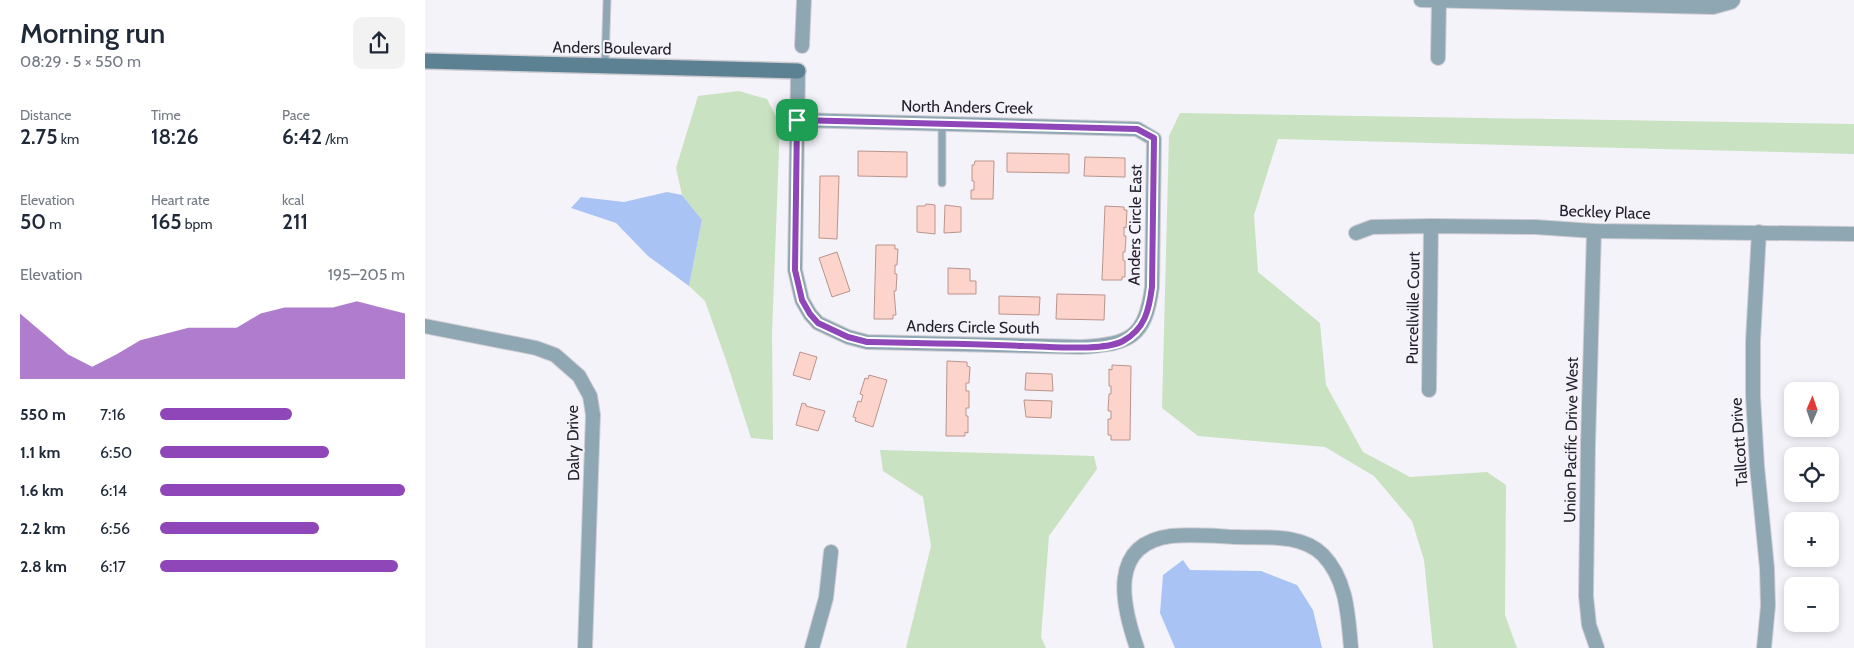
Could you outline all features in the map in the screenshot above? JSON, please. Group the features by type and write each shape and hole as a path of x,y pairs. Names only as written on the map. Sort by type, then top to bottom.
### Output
{"street":[{"path":"802,46 804,0"},
{"path":"1421,0 1713,7 1733,0"},
{"path":"1438,58 1439,0"},
{"name":"Anders Boulevard","path":"425,61 799,71"},
{"path":"797,120 799,71"},
{"name":"North Anders Creek","path":"797,120 1137,129"},
{"name":"Anders Circle South","path":"797,120 795,270 802,300 818,323 848,337 867,342 1081,347 1120,343 1138,329"},
{"name":"Anders Circle East","path":"1137,129 1154,138 1152,287 1145,319 1138,329"},
{"name":"Beckley Place","path":"1356,233 1372,227 1431,226 1535,227 1594,231 1854,234"},
{"name":"Purcellville Court","path":"1429,390 1431,226"},
{"name":"Union Pacific Drive West","path":"1594,231 1587,444 1586,596 1589,625 1597,648"},
{"name":"Tallcott Drive","path":"1759,232 1753,340 1753,396 1757,466 1767,568 1768,606 1764,648"},
{"name":"Dalry Drive","path":"425,326 536,348 555,355 579,376 590,396 593,424 585,648"},
{"path":"1137,648 1128,623 1124,596 1123,578 1127,564 1138,549 1156,540 1172,536 1214,536 1277,538 1303,542 1322,554 1334,568 1341,583 1348,616 1351,648"},
{"path":"812,648 826,598 831,552"}],"lane":[{"path":"605,66 607,0"},
{"path":"942,124 942,182"}],"green space":[{"path":"739,91 767,99 780,124 772,334 773,440 751,438 705,301 689,286 702,220 682,195 676,168 698,96"},
{"path":"1180,113 1854,124 1854,154 1278,139 1254,215 1258,272 1320,323 1326,385 1363,452 1410,477 1487,472 1506,485 1505,615 1517,648 1433,648 1424,560 1412,521 1374,476 1325,447 1198,436 1162,408 1169,136"},
{"path":"880,450 1094,456 1097,469 1049,536 1041,637 1046,648 906,648 931,546 923,497 883,471"}],"water":[{"path":"667,192 682,195 702,220 689,286 648,256 616,223 571,208 581,197 624,202"},
{"path":"1183,560 1190,570 1261,571 1297,585 1313,610 1322,648 1175,648 1160,613 1163,575"}],"building":[{"path":"858,151 907,152 907,177 858,176"},
{"path":"1007,153 1069,154 1069,173 1007,172"},
{"path":"1085,157 1125,158 1125,177 1084,176"},
{"path":"975,161 994,161 993,199 971,199 971,190 974,190 972,165 974,165"},
{"path":"820,176 839,176 837,239 819,238"},
{"path":"926,204 935,205 935,234 917,232 917,206 925,206"},
{"path":"945,205 961,207 961,232 944,233"},
{"path":"1105,206 1124,207 1124,210 1127,210 1126,228 1124,227 1124,236 1126,236 1125,252 1123,252 1125,277 1122,277 1122,280 1102,280"},
{"path":"876,245 895,245 895,249 898,249 897,265 895,265 895,274 897,274 896,291 894,291 896,315 893,315 893,319 874,319"},
{"path":"837,252 850,291 832,297 819,258"},
{"path":"948,268 970,269 970,281 976,281 976,294 948,294"},
{"path":"1057,294 1105,295 1104,320 1056,319"},
{"path":"999,296 1040,297 1039,315 999,314"},
{"path":"800,352 817,357 810,380 793,375"},
{"path":"947,361 967,362 967,366 970,367 969,383 966,383 966,391 969,391 969,408 966,408 968,433 965,432 965,436 946,436"},
{"path":"1112,365 1131,366 1130,440 1111,440 1111,435 1108,435 1108,419 1111,419 1111,411 1108,411 1109,394 1111,394 1109,369 1112,370"},
{"path":"1026,373 1052,374 1053,391 1025,390"},
{"path":"869,375 887,380 873,427 855,421 856,418 853,417 858,401 861,402 863,395 860,394 865,378 868,379"},
{"path":"1024,400 1052,401 1051,418 1026,417"},
{"path":"802,403 806,404 806,406 825,411 818,431 796,425"}],"route":[{"path":"797,120 1137,129 1154,138 1152,287 1145,319 1130,337 1120,343 1106,346 1081,347 867,342 848,337 818,323 802,300 795,270 797,120"}]}
